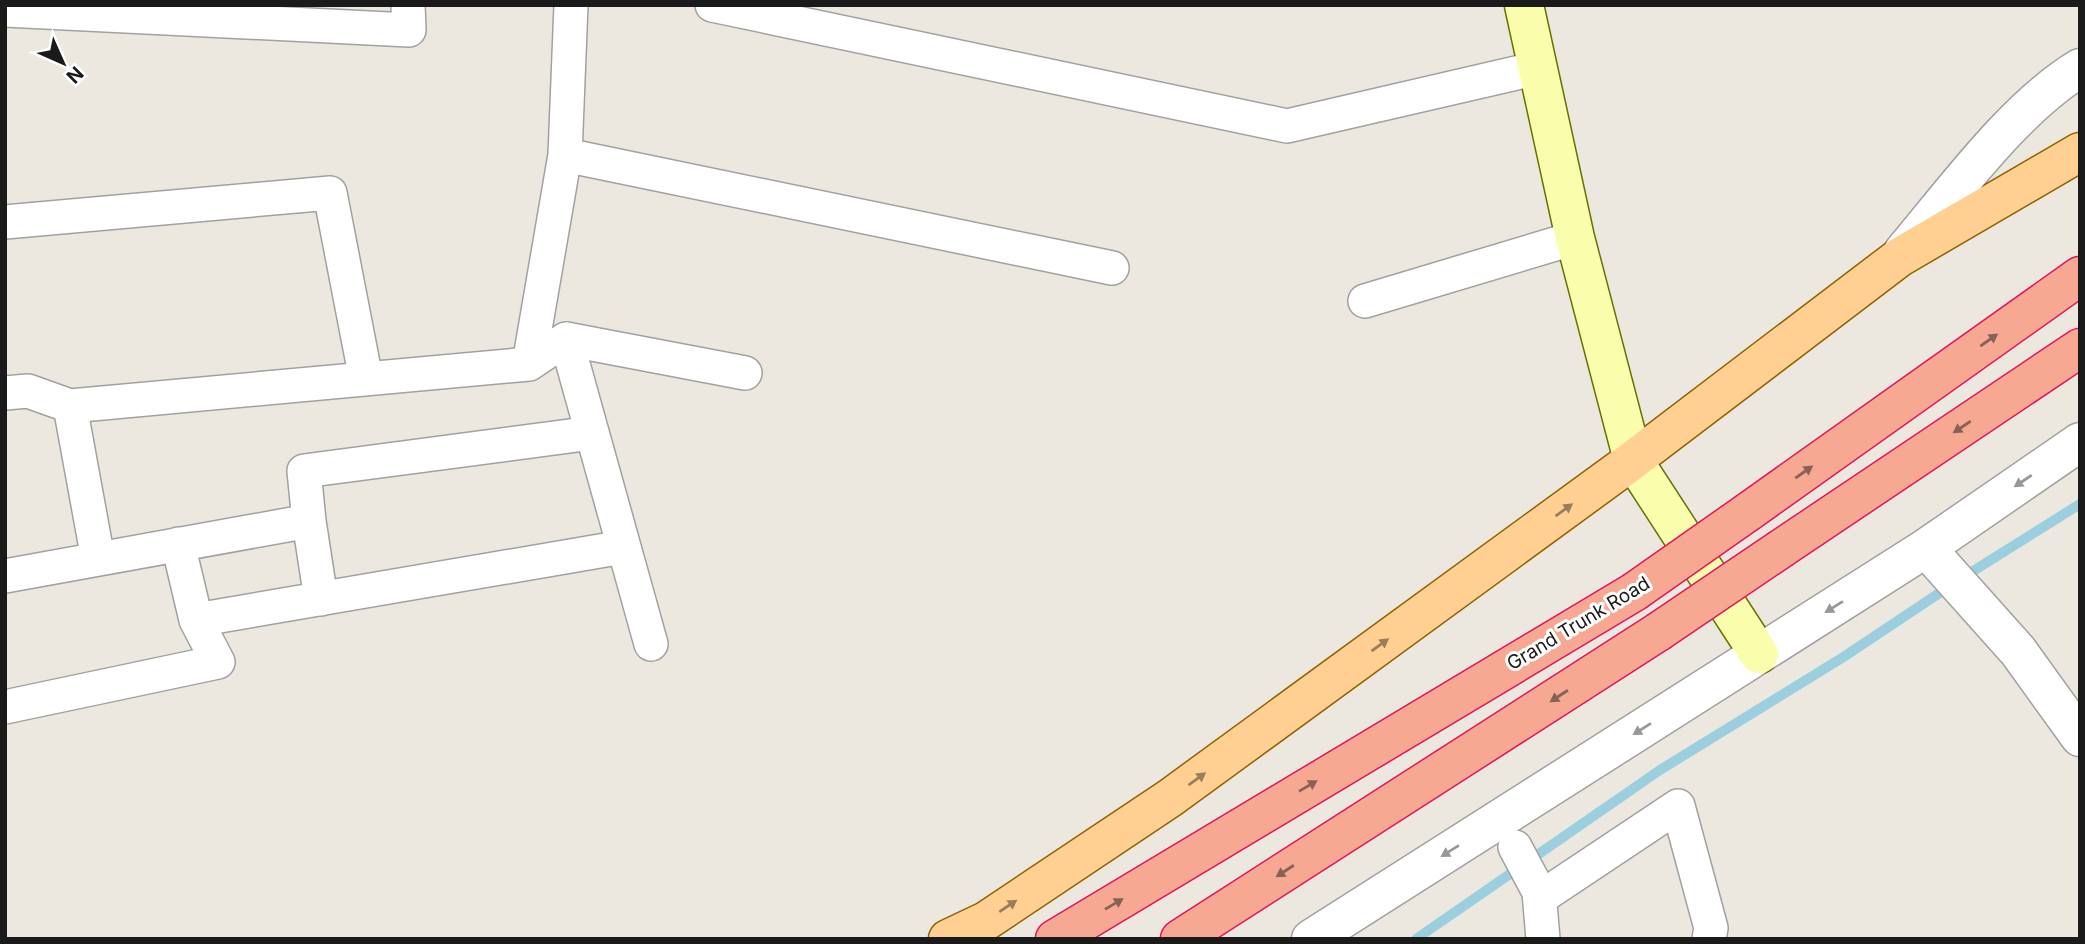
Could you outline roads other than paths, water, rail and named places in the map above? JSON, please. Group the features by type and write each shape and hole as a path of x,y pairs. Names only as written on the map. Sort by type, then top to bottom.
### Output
{"highway":[{"name":"Grand Trunk Road","path":"1055,939 1634,592 2080,276"},
{"path":"1180,939 1658,632 2080,348"}],"main road":[{"path":"1524,5 1575,238 1633,460 1759,654"},
{"path":"948,939 986,921 1170,798 1633,460 1899,257 2080,152"}],"street":[{"path":"5,10 409,30 408,5"},
{"path":"529,364 565,155 571,5"},
{"path":"712,5 1287,125 1538,68"},
{"path":"1899,257 1991,149 2054,83 2080,68"},
{"path":"565,155 1112,268"},
{"path":"5,222 330,193 366,379"},
{"path":"1365,302 1575,238"},
{"path":"566,339 651,644"},
{"path":"5,393 28,391 71,406 529,364 566,339 744,373"},
{"path":"71,406 98,559"},
{"path":"321,599 304,471 592,433"},
{"path":"1311,939 1759,654 1934,557 2080,442"},
{"path":"5,576 309,521"},
{"path":"5,707 218,662 196,620 178,544"},
{"path":"196,620 623,547"},
{"path":"1934,557 2018,651 2080,737"},
{"path":"1539,895 1678,806 1711,928 1709,939"},
{"path":"1515,847 1539,895 1543,939"}],"waterway":[{"path":"1962,578 2080,504"},
{"path":"1416,939 1660,770 1845,656 1950,586"}]}
